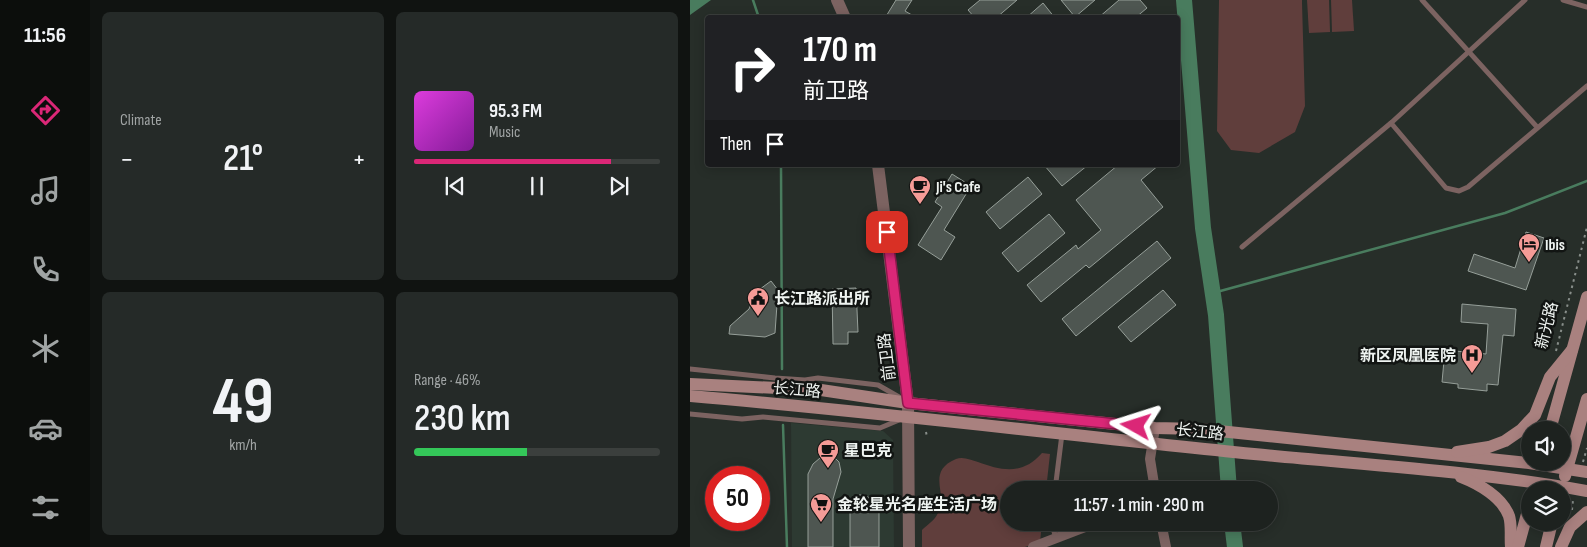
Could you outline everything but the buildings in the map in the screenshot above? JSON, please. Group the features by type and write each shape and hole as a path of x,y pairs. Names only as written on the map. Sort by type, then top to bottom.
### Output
{"main road":[{"name":"新光路","path":"1552,421 1587,297"},
{"path":"1446,455 1489,447 1505,441 1521,430 1535,415 1550,377 1572,350"},
{"name":"长江路","path":"690,384 820,390 908,403 1155,428 1200,429 1521,462"},
{"name":"长江路","path":"690,396 830,408 1254,454 1447,472 1521,484"},
{"path":"1571,454 1587,399"},
{"name":"长江路","path":"1571,469 1587,472"},
{"path":"1447,472 1477,485 1490,493 1498,501 1509,516 1511,547"},
{"name":"长江路","path":"1571,489 1587,491"},
{"path":"1561,547 1570,527 1587,512"},
{"path":"1518,547 1522,531"},
{"path":"1546,547 1550,531"}],"street":[{"path":"837,0 844,15"},
{"name":"前卫路","path":"878,167 908,403 909,547"},
{"path":"1154,481 1150,459 1155,428"},
{"path":"1033,547 1074,531"},
{"path":"1163,531 1166,547"}],"lane":[{"path":"1422,0 1537,127"},
{"path":"1242,246 1391,123 1525,0"},
{"path":"1564,0 1587,7"},
{"path":"1391,123 1446,188 1459,191 1468,187 1587,86"},
{"path":"690,369 775,378 805,380 818,378 878,385 908,403"},
{"path":"690,414 742,419 772,418 880,428 908,416"},
{"path":"1056,481 1062,434"},
{"path":"1054,531 1056,538"}],"path":[{"name":"新光路","path":"1554,359 1587,227"},
{"path":"926,432 927,437"}],"shaded area":[{"path":"690,0 711,0 690,15"},
{"path":"1219,0 1302,0 1305,106 1295,132 1259,153 1231,150 1217,131"},
{"path":"1307,0 1329,0 1330,32 1309,33"},
{"path":"1331,0 1352,0 1354,31 1332,32"},
{"path":"791,423 883,431 893,440 894,547 792,547"},
{"path":"1042,453 1050,454 1047,481 1000,481 1000,531 1041,531 1040,542 1025,547 922,547 922,530 935,518 941,506 940,477 942,470 947,464 956,459 964,458 995,467 1012,469 1020,468 1035,460"}],"waterway":[{"path":"753,0 758,15"},
{"path":"1184,0 1203,228 1216,315 1228,481"},
{"path":"781,167 782,369"},
{"path":"1213,293 1505,213 1587,181"},
{"path":"783,425 787,547"},
{"path":"1233,531 1235,547"}],"place":[{"name":"Ji's Cafe","path":"920,205"},
{"name":"Ibis","path":"1529,263"},
{"name":"长江路派出所","path":"758,317"},
{"name":"新区凤凰医院","path":"1472,374"},
{"name":"星巴克","path":"828,469"},
{"name":"金轮星光名座生活广场","path":"821,523"}],"route":[{"path":"887,232 908,403 1136,426"}]}
